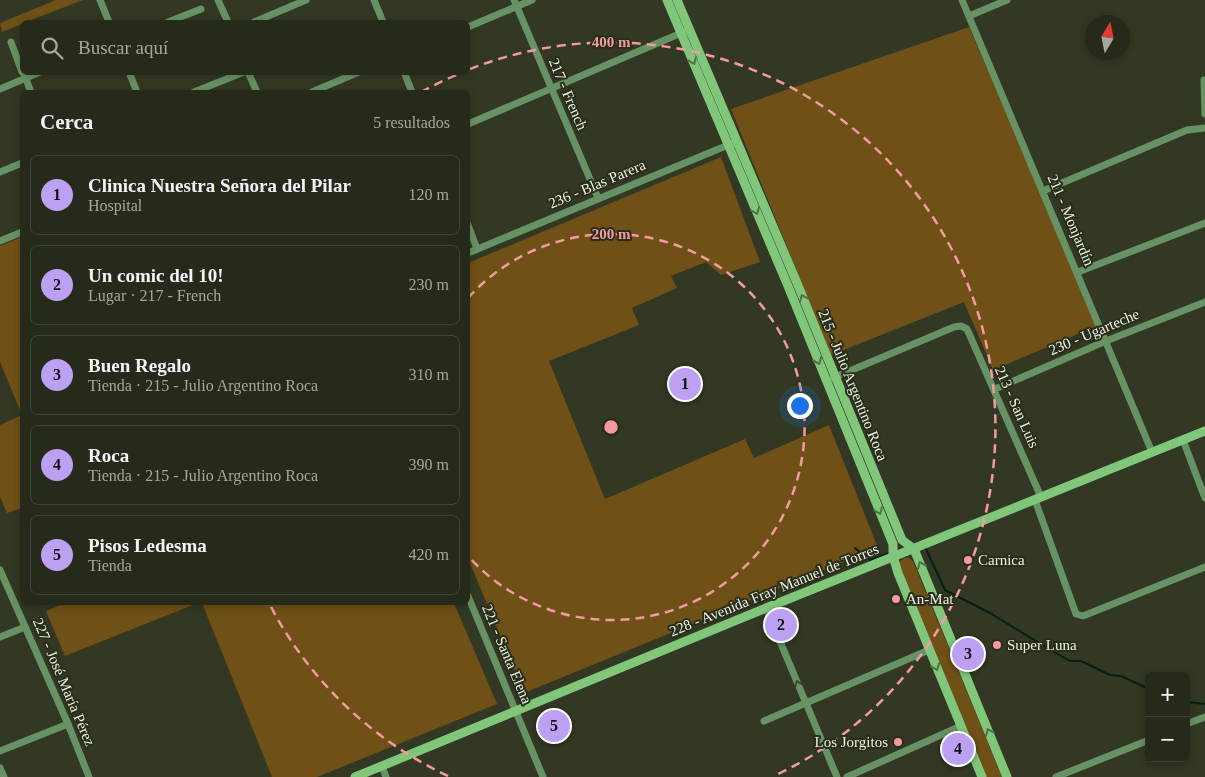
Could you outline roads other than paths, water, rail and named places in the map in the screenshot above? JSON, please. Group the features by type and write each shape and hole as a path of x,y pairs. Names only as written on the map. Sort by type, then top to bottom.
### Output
{"street":[{"path":"100,0 107,20"},
{"path":"218,0 227,20"},
{"path":"259,20 306,0"},
{"path":"374,0 382,20"},
{"path":"470,26 516,3 532,0"},
{"name":"215 - Julio Argentino Roca","path":"667,0 685,32 835,378 902,540 914,549 1007,777"},
{"name":"215 - Julio Argentino Roca","path":"676,0 685,32"},
{"name":"211 - Monjardín","path":"962,0 1078,272 1152,452"},
{"path":"969,16 1007,0"},
{"name":"217 - French","path":"516,3 598,198"},
{"path":"174,20 201,10"},
{"path":"470,123 685,32"},
{"path":"11,42 20,64"},
{"path":"0,89 22,75"},
{"path":"24,75 30,90"},
{"path":"130,75 136,90"},
{"path":"199,90 236,75"},
{"path":"249,75 256,90"},
{"path":"317,90 352,75"},
{"path":"405,75 411,90"},
{"path":"1204,80 1205,114"},
{"path":"1043,190 1188,130 1205,128"},
{"name":"215 - Julio Argentino Roca","path":"732,143 892,544 898,574 982,777"},
{"name":"236 - Blas Parera","path":"470,252 732,143"},
{"path":"0,172 20,164"},
{"path":"1078,272 1205,223"},
{"path":"470,230 477,249"},
{"path":"0,241 20,233"},
{"name":"230 - Ugarteche","path":"995,389 1106,341 1205,302"},
{"name":"213 - San Luis","path":"835,378 954,327 961,326 967,329 995,389 1038,498 1076,614 1083,616 1205,567"},
{"path":"826,382 835,378"},
{"name":"228 - Avenida Fray Manuel de Torres","path":"356,777 893,556 1205,432"},
{"path":"1183,440 1205,498"},
{"name":"227 - José María Pérez","path":"0,570 68,724 89,777"},
{"name":"221 - Santa Elena","path":"470,601 543,777"},
{"path":"766,608 837,777"},
{"path":"0,637 25,626"},
{"path":"764,721 929,650"},
{"path":"1190,723 1205,717"},
{"path":"0,751 68,724"},
{"path":"847,777 961,726"},
{"path":"1056,777 1145,742"},
{"path":"382,766 386,777"},
{"path":"0,768 4,777"}],"waterway":[{"path":"855,548 870,560 889,553"},
{"path":"926,549 945,590 990,613 1070,661 1081,661 1110,675 1121,676 1145,687"},
{"path":"1190,702 1205,704"}],"place":[{"name":"Clinica Nuestra Señora del Pilar","path":"685,384"},
{"name":"Carnica","path":"968,560"},
{"name":"An-Mat","path":"896,599"},
{"name":"Un comic del 10!","path":"781,625"},
{"name":"Super Luna","path":"997,645"},
{"name":"Buen Regalo","path":"968,654"},
{"name":"Pisos Ledesma","path":"554,726"},
{"name":"Los Jorgitos","path":"898,742"},
{"name":"Roca","path":"958,749"}]}
